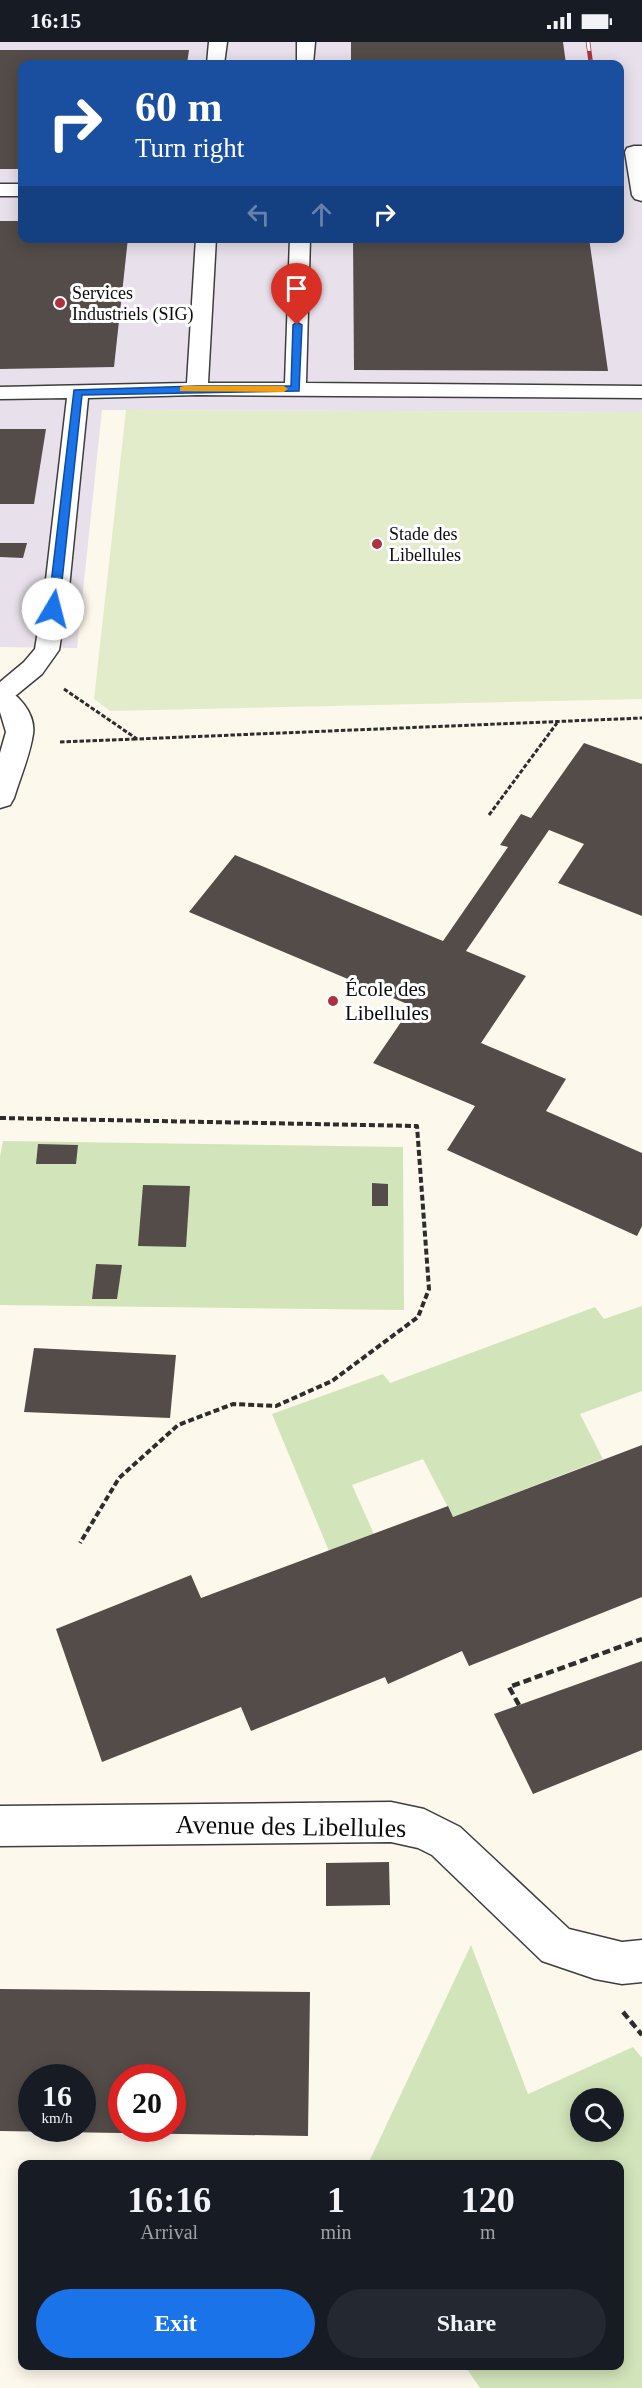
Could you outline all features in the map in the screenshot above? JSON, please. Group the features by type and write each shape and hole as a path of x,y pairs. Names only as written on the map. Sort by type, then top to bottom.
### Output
{"street":[{"path":"0,696 14,710 20,732 0,798"},
{"name":"Avenue des Libellules","path":"0,1826 391,1822 402,1824 424,1829 446,1841 557,1946 595,1958 622,1963 642,1961"}],"lane":[{"path":"216,60 218,42"},
{"path":"305,60 306,42"},
{"path":"642,152 634,152 642,195"},
{"path":"0,190 18,190"},
{"path":"197,388 206,243"},
{"path":"296,389 300,243"},
{"path":"0,393 197,388 642,392"},
{"path":"0,696 33,668 47,650 57,588 78,392"}],"path":[{"path":"33,668 137,739"},
{"path":"55,742 642,718"},
{"path":"489,815 557,723"},
{"path":"0,1118 417,1126 429,1289 418,1317 332,1381 276,1406 232,1404 178,1425 119,1478 81,1543"},
{"path":"519,1705 509,1687 642,1639"},
{"path":"623,2012 642,2035"}],"shaded area":[{"path":"0,42 642,42 642,412 102,410 77,648 0,647"}],"green space":[{"name":"Stade des Libellules","path":"126,410 642,412 642,699 110,711 94,699"},
{"path":"3,1141 403,1147 404,1310 0,1305 0,1157"},
{"path":"642,1306 642,1391 580,1414 603,1459 453,1517 423,1459 352,1485 374,1534 329,1551 272,1414 383,1374 390,1383 595,1307 604,1319"},
{"path":"471,1945 528,2094 633,2047 642,2058 642,2388 480,2388 468,2370 624,2370 624,2160 370,2160"}],"building":[{"path":"351,42 563,42 565,60 351,60"},
{"path":"0,50 189,50 188,60 18,60 18,169 0,169"},
{"name":"Services Industriels (SIG)","path":"0,221 18,221 18,243 127,243 114,367 0,369"},
{"path":"353,243 590,243 608,371 354,370"},
{"path":"0,429 46,429 34,504 0,504"},
{"path":"0,543 27,543 23,558 0,557"},
{"path":"584,743 642,764 642,916 558,883 584,844 549,830 466,951 526,976 481,1043 566,1079 546,1111 642,1153 642,1226 637,1236 447,1150 475,1106 373,1063 412,1006 189,912 235,855 443,941 508,847 500,845 521,814 531,818"},
{"path":"38,1144 78,1145 76,1164 36,1164"},
{"path":"372,1183 388,1184 388,1206 372,1206"},
{"path":"143,1185 190,1186 186,1247 138,1246"},
{"path":"96,1264 122,1265 117,1299 92,1299"},
{"path":"34,1348 176,1355 170,1418 24,1412"},
{"path":"642,1445 642,1597 469,1666 462,1651 388,1684 385,1677 251,1731 241,1707 102,1762 56,1629 191,1575 201,1598 448,1506 453,1517"},
{"path":"642,1661 642,1750 533,1794 494,1714"},
{"path":"389,1862 390,1905 326,1906 326,1863"},
{"path":"0,1989 310,1992 308,2136 186,2134 186,2064 108,2064 108,2133 96,2133 96,2064 18,2064 18,2131 0,2131"}],"railway":[{"path":"588,42 590,60"}],"slow traffic":[{"path":"184,389 284,389"}],"place":[{"name":"Services Industriels (SIG)","path":"60,303"},
{"name":"Stade des Libellules","path":"377,544"},
{"name":"École des Libellules","path":"333,1001"}],"route":[{"path":"53,609 78,392 197,388 296,389 297,325"}]}
